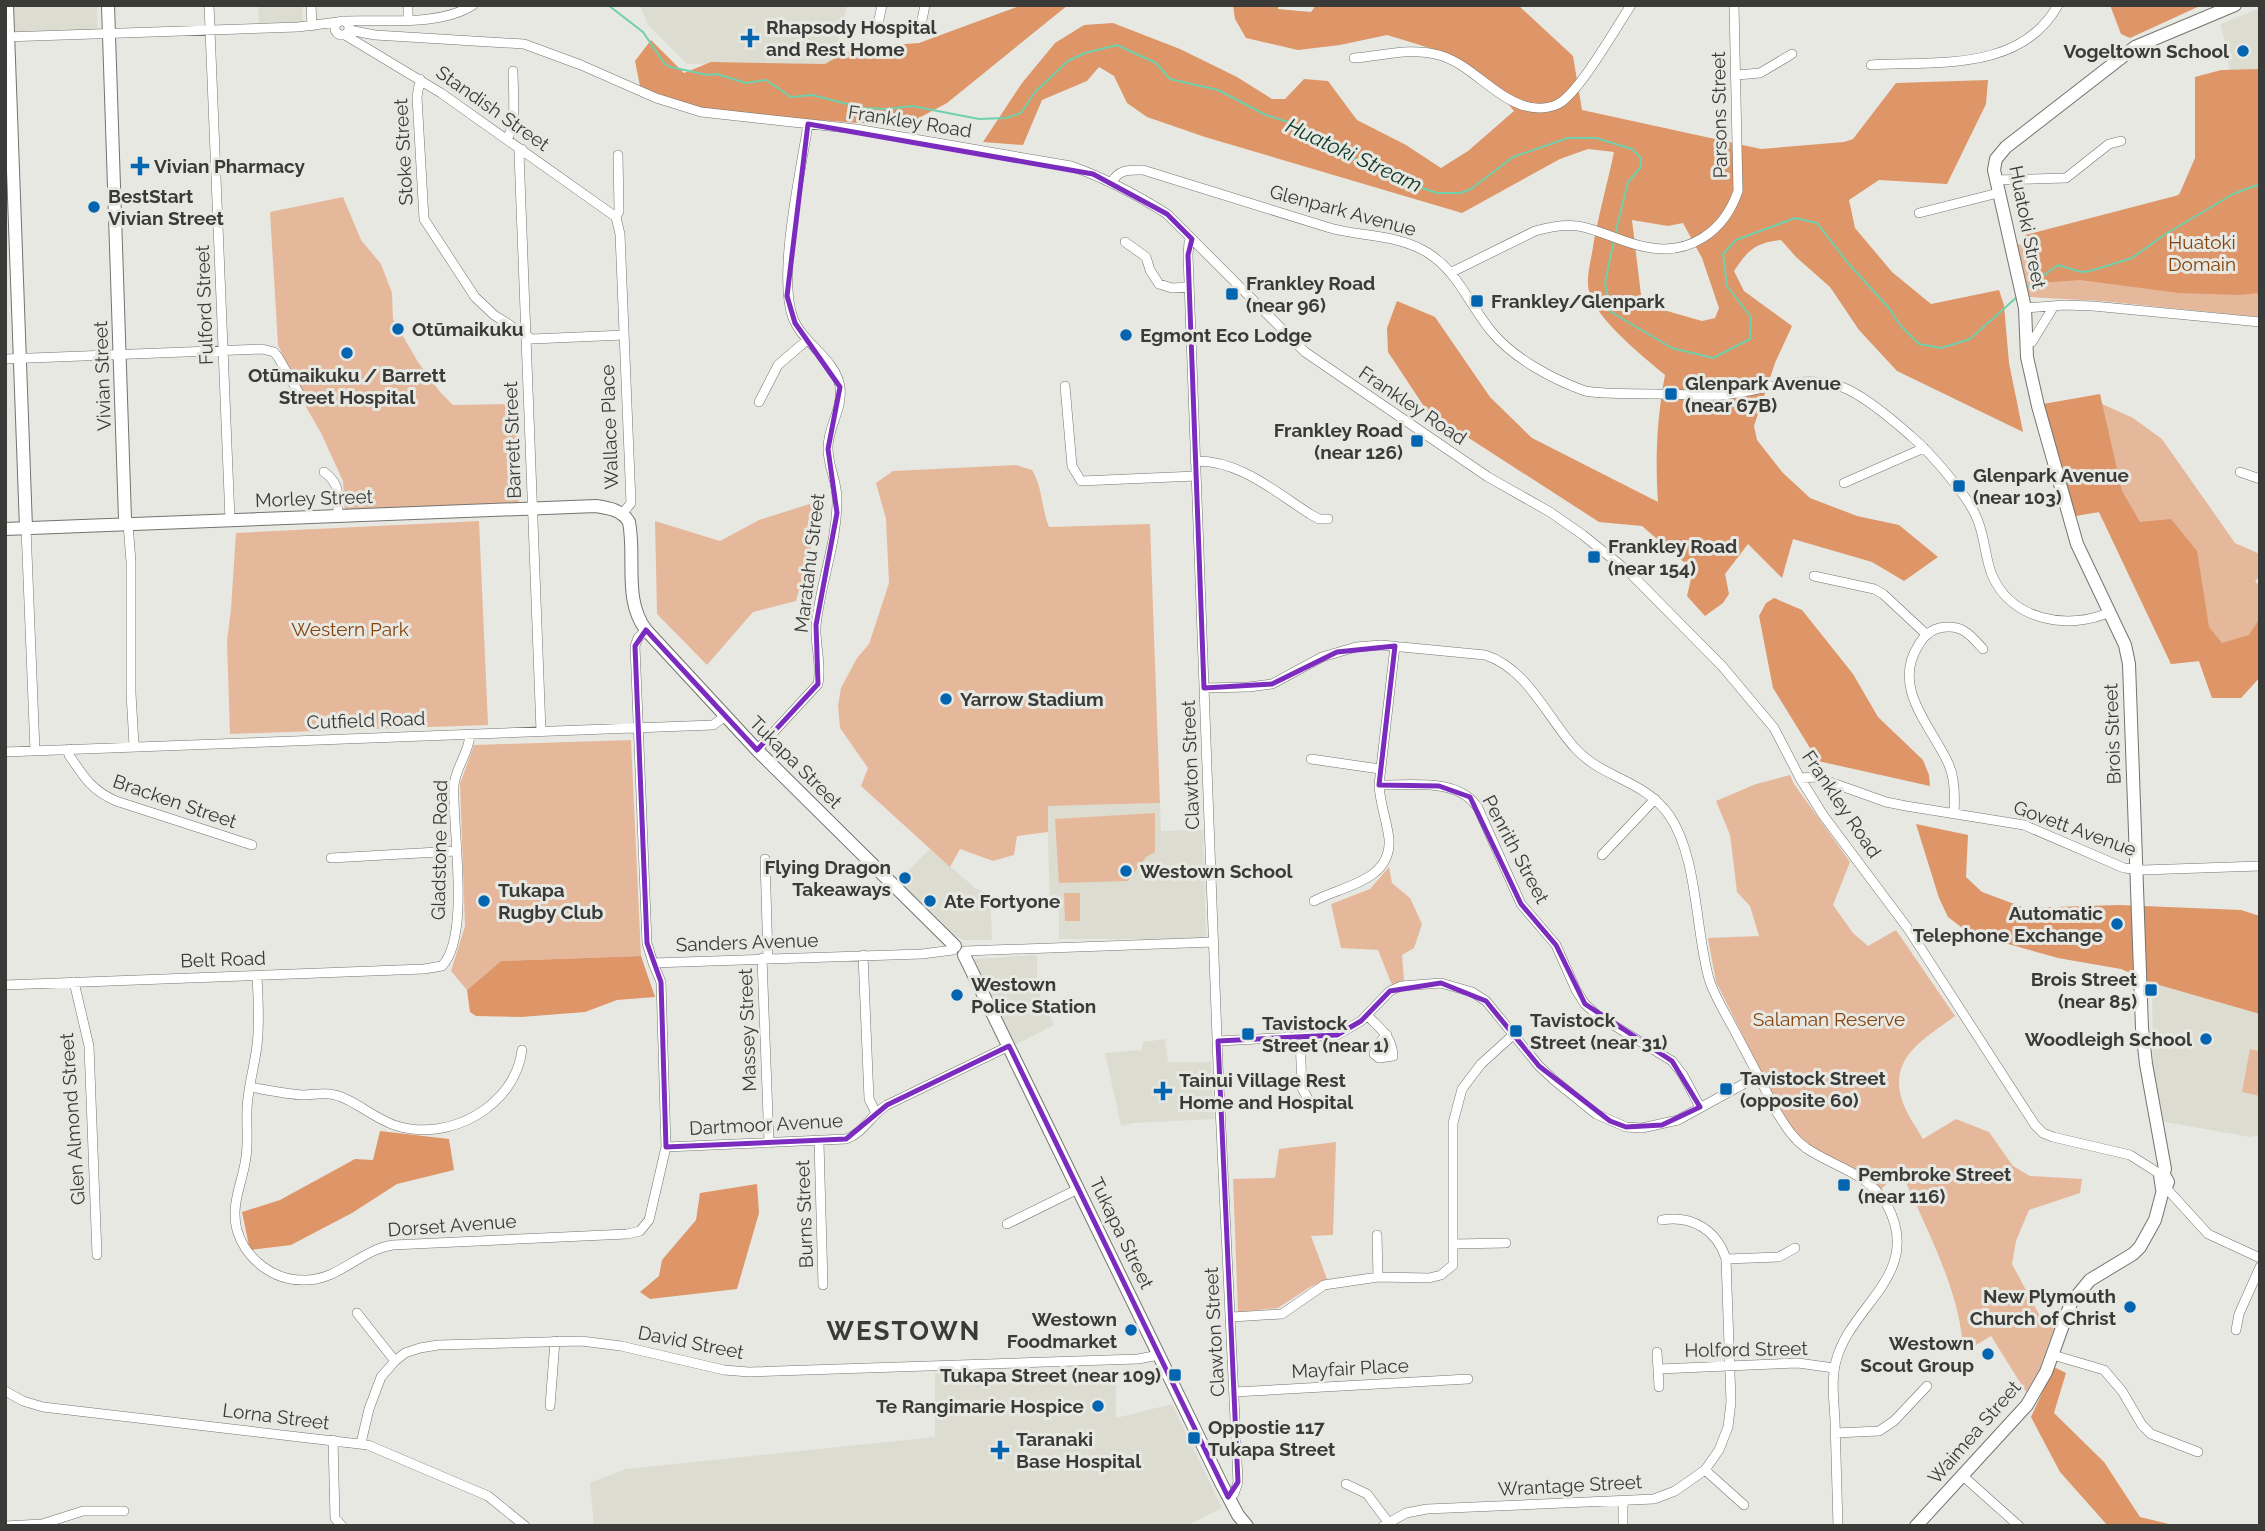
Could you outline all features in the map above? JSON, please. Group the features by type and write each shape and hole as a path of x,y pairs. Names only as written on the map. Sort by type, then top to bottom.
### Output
{"main road":[{"path":"6,5 26,528"},
{"name":"Vivian Street","path":"108,5 125,519 128,524"},
{"name":"Huatoki Street","path":"2023,299 1996,186 1994,164 2002,151 2127,53 2143,43 2235,5"},
{"name":"Brois Street","path":"2023,299 2030,375 2077,544 2125,645 2129,664 2144,1053 2165,1169 2159,1183 2165,1189"},
{"name":"Morley Street","path":"5,529 596,506 613,509 622,514"},
{"name":"Wallace Place","path":"622,514 627,518 630,528 635,606 640,623 646,630"},
{"name":"Tukapa Street","path":"646,630 724,717 959,950 1009,1046 1228,1497 1247,1526"},
{"name":"Waimea Street","path":"1916,1526 2027,1405 2046,1372 2071,1303 2090,1280 2140,1247 2155,1220 2165,1189"}],"street":[{"name":"Fulford Street","path":"209,5 230,520"},
{"path":"311,5 313,26"},
{"path":"408,5 408,19"},
{"path":"7,37 313,26 343,28 371,21 451,15 473,5"},
{"path":"877,29 882,5"},
{"path":"922,20 925,5"},
{"path":"1354,58 1396,51 1437,55 1469,69 1516,103 1527,107 1549,106 1558,103 1575,88 1632,5"},
{"name":"Parsons Street","path":"1452,272 1548,227 1578,226 1645,247 1670,250 1696,243 1709,234 1729,212 1739,184 1734,5"},
{"path":"1871,65 1975,59 1999,54 2029,40 2049,20 2058,5"},
{"name":"Frankley Road","path":"343,28 375,34 524,44 656,97 701,112 856,129 1071,166 1111,183 1167,214 1291,338 1321,364 1488,477 1567,523 1630,573 1749,696 1774,728 1823,815 1909,930 2035,1125 2043,1133 2053,1137 2130,1155 2162,1174"},
{"name":"Standish Street","path":"343,28 350,40 420,79 616,217"},
{"path":"1737,75 1763,71 1792,54"},
{"path":"507,138 512,122 513,71"},
{"name":"Stoke Street","path":"420,79 417,97 424,219 475,297 494,315 532,338 624,335"},
{"name":"Maratahu Street","path":"757,750 815,690 820,676 816,625 838,501 828,444 839,407 840,387 834,371 807,340 792,315 787,296 808,124"},
{"path":"1919,213 1996,186 2066,178 2109,144 2121,141"},
{"name":"Barrett Street","path":"522,149 519,153 541,731"},
{"name":"Wallace Place","path":"618,155 619,211 616,217 620,227 631,503 622,514"},
{"name":"Glenpark Avenue","path":"1111,183 1123,170 1143,170 1330,228 1402,241 1429,254 1452,272 1490,330 1502,343 1515,354 1573,387 1597,393 1721,395 1749,392 1800,380 1844,388 1924,448 1974,510 1982,528 1993,578 2009,600 2034,616 2056,620 2088,619 2110,612"},
{"name":"Clawton Street","path":"1192,239 1188,255 1195,461 1238,1486 1234,1494 1228,1497"},
{"path":"1125,242 1146,257 1159,284 1172,288 1189,287"},
{"name":"Huatoki Street","path":"2023,299 2054,306 2092,306 2260,322"},
{"name":"Huatoki Street","path":"2028,343 2032,342 2054,306"},
{"path":"759,402 778,365 807,340"},
{"path":"5,359 262,349 278,356 301,397"},
{"path":"1065,386 1072,466 1082,481 1196,476"},
{"path":"1844,482 1924,448"},
{"path":"1195,461 1214,460 1227,464 1245,472 1319,519 1328,519"},
{"path":"324,472 334,479 336,484 338,516"},
{"path":"2240,472 2260,480"},
{"name":"Vivian Street","path":"128,524 134,745"},
{"path":"26,528 35,751"},
{"path":"1814,576 1874,589 1883,594 1926,634"},
{"path":"1954,813 1953,780 1949,765 1918,712 1910,682 1910,664 1926,634 1948,627 1971,635 1983,649"},
{"path":"639,728 635,646 646,630"},
{"path":"1314,901 1366,880 1377,871 1385,859 1389,842 1379,785 1395,646"},
{"path":"1204,688 1272,684 1310,662 1356,647 1395,646 1440,652 1476,653 1503,663 1520,678 1585,758 1605,771 1639,786 1655,799 1676,827 1686,854 1710,981 1788,1130 1807,1148 1863,1178 1882,1198 1894,1220 1897,1244 1889,1277 1848,1334 1834,1368 1838,1526"},
{"name":"Cutfield Road","path":"5,752 713,725 724,717"},
{"name":"Sanders Avenue","path":"639,728 647,943 653,963 1214,942"},
{"name":"Gladstone Road","path":"442,965 448,957 457,919 455,780 470,735"},
{"name":"Bracken Street","path":"69,749 69,755 89,785 102,794 116,801 252,845"},
{"path":"1311,759 1380,769"},
{"name":"Govett Avenue","path":"1800,778 1816,777 1886,802 2024,825 2113,864 2137,869 2260,866"},
{"name":"Penrith Street","path":"1379,785 1445,787 1470,797 1478,808 1521,904 1556,945 1585,1004 1672,1061 1683,1075 1700,1107"},
{"path":"1602,855 1655,799"},
{"path":"331,858 456,851"},
{"name":"Massey Street","path":"765,859 769,1143"},
{"path":"863,955 869,1099 876,1112"},
{"name":"Dorset Avenue","path":"257,976 258,1042 250,1087 246,1158 234,1206 237,1229 245,1247 257,1262 278,1275 294,1280 314,1280 333,1275 371,1250 393,1245 627,1234 640,1231 649,1220 666,1147 661,982 653,963"},
{"name":"Belt Road","path":"5,985 425,970 442,965"},
{"name":"Glen Almond Street","path":"74,982 89,1046 97,1255"},
{"path":"1218,1041 1337,1035 1352,1028 1390,991 1401,986 1441,983 1458,986 1486,1001 1554,1080 1597,1114 1626,1127 1662,1125 1678,1120 1758,1076"},
{"path":"1367,1015 1387,1035"},
{"path":"1232,1317 1282,1314 1324,1285 1378,1278 1429,1278 1441,1275 1453,1265 1453,1123 1462,1089 1481,1064 1513,1035"},
{"path":"1300,1038 1302,1088 1308,1099"},
{"name":"Dartmoor Avenue","path":"666,1147 819,1142 854,1137 876,1112 1009,1046"},
{"path":"250,1087 294,1094 339,1096 370,1115 398,1127 441,1128 465,1121 497,1100 520,1068 522,1050"},
{"name":"Burns Street","path":"819,1142 823,1285"},
{"path":"1007,1224 1078,1189"},
{"path":"2165,1189 2208,1234 2260,1258"},
{"path":"1662,1220 1685,1219 1702,1226 1716,1238 1726,1259 1779,1256 1796,1248"},
{"path":"1377,1235 1378,1278"},
{"path":"1453,1244 1506,1243"},
{"name":"Wrantage Street","path":"1385,1524 1406,1513 1427,1509 1623,1501 1664,1496 1705,1470 1719,1450 1728,1427 1731,1402 1726,1259"},
{"path":"2236,1329 2239,1314 2260,1267"},
{"path":"357,1313 395,1361 381,1377 374,1392 361,1443"},
{"path":"550,1406 555,1341"},
{"name":"David Street","path":"395,1361 413,1350 438,1345 555,1341 602,1343 724,1370 750,1372 1138,1359 1159,1355"},
{"name":"Holford Street","path":"1657,1352 1658,1387"},
{"path":"2053,1354 2104,1370 2151,1434 2198,1452"},
{"name":"Holford Street","path":"1659,1369 1811,1364 1834,1368"},
{"name":"Mayfair Place","path":"1234,1392 1468,1379"},
{"path":"1835,1433 1879,1431 1894,1421 1927,1386"},
{"name":"Lorna Street","path":"5,1391 23,1401 43,1407 361,1443 488,1496 525,1526"},
{"path":"333,1440 335,1518 342,1526"},
{"path":"1705,1470 1744,1505"},
{"path":"1964,1476 2019,1526"},
{"path":"1346,1484 1367,1494 1385,1524"},
{"path":"1623,1501 1623,1526"},
{"path":"5,1526 42,1524 83,1511 124,1511"}],"highlighted area":[{"path":"808,124 1093,174 1167,214 1192,239 1188,255 1204,688 1272,684 1337,652 1395,646 1379,785 1439,786 1470,797 1521,904 1556,945 1585,1004 1672,1061 1700,1107 1662,1125 1626,1127 1610,1121 1539,1066 1486,1001 1441,983 1390,991 1361,1021 1337,1035 1218,1041 1238,1482 1228,1497 1009,1046 887,1105 846,1139 666,1147 661,982 647,943 637,721 635,646 646,630 757,750 818,684 816,625 837,513 828,449 840,387 795,323 787,296"}],"shaded area":[{"path":"14,5 97,5 97,31 15,35"},
{"path":"258,5 302,5 303,25 259,27"},
{"name":"Rhapsody Hospital and Rest Home","path":"640,5 847,5 832,66 687,64 648,25"},
{"name":"Vogeltown School","path":"2260,8 2260,81 2233,88 2221,24"},
{"name":"Westown School","path":"1160,803 1161,831 1203,830 1206,939 1059,939 1059,911 1050,911 1047,806"},
{"path":"930,849 975,888 990,895 992,940 963,940 955,936 898,880"},
{"path":"1037,955 1037,988 1054,1025 1013,1046 973,965 975,959"},
{"name":"Woodleigh School","path":"2152,983 2260,1014 2260,1135 2250,1137 2160,1121 2153,1063"},
{"name":"Tainui Village Rest Home and Hospital","path":"1165,1039 1168,1062 1211,1062 1214,1119 1121,1126 1105,1053 1142,1050 1143,1042"},
{"name":"Taranaki Base Hospital","path":"935,1373 1116,1373 1116,1418 1172,1404 1222,1508 1186,1526 594,1526 590,1483 626,1469 935,1437"}],"green space":[{"path":"1022,5 1068,5 947,103 904,126 699,112 640,86 635,61 651,40 684,73 711,62 825,64 846,52 919,43"},
{"path":"1233,5 1278,5 1278,9 1311,12 1316,5 1518,5 1573,56 1582,110 1761,149 1853,139 1896,83 1988,80 1986,104 1947,184 1879,180 1849,200 1855,228 1892,272 1931,304 1999,290 2004,305 2009,363 2023,432 1897,371 1859,330 1830,287 1781,240 1758,246 1748,253 1734,271 1744,291 1792,326 1775,363 1754,426 1757,440 1783,473 1810,498 1857,516 1899,525 1938,557 1904,581 1872,562 1793,539 1782,578 1748,544 1725,574 1729,594 1723,603 1705,616 1687,596 1693,570 1642,526 1599,522 1427,411 1388,352 1387,328 1397,301 1435,317 1490,397 1532,438 1658,502 1657,438 1665,375 1610,325 1593,302 1588,287 1594,240 1614,152 1588,149 1560,159 1462,213 1205,137 1147,117 1127,103 1114,76 1099,67 1087,81 1042,100 1023,145 983,142 1022,83 1055,43 1084,25 1113,23 1180,49 1237,77 1272,99 1285,99 1304,79 1328,81 1357,120 1406,145 1441,168 1468,151 1514,111 1493,86 1443,52 1387,35 1298,50 1246,38 1235,19","holes":["1632,220 1668,226 1683,223 1702,258 1719,308 1715,318 1702,321 1653,307 1641,295"]},
{"path":"2110,5 2202,5 2130,38 2121,34"},
{"name":"Huatoki Domain","path":"2260,69 2260,293 2179,293 2080,280 2039,283 2025,235 2179,195 2195,158 2195,77 2221,70"},
{"name":"Huatoki Domain","path":"2260,81 2260,317 2101,301 2028,297 2016,243 2043,254 2142,230 2204,169"},
{"name":"Otūmaikuku / Barrett Street Hospital","path":"343,197 361,240 381,264 392,293 393,319 418,362 440,392 453,405 516,404 519,504 345,515 343,481 278,345 270,212"},
{"path":"2100,394 2122,491 2140,522 2171,519 2197,551 2209,627 2222,643 2249,635 2260,618 2260,677 2241,698 2212,698 2199,661 2171,664 2099,512 2075,516 2043,404"},
{"path":"2089,398 2133,418 2162,439 2235,543 2260,554 2260,576 2255,581 2260,587 2260,677 2241,698 2212,698 2199,661 2171,664 2099,512 2075,516 2043,404"},
{"path":"1016,465 1032,470 1049,527 1150,524 1160,803 1048,806 1048,832 1017,836 1014,855 993,861 960,849 950,867 861,786 868,768 840,728 838,706 841,688 857,658 869,644 889,583 886,519 876,483 893,471"},
{"path":"819,501 817,526 796,601 753,612 707,665 657,614 655,521 720,541 759,520"},
{"name":"Western Park","path":"479,521 488,725 230,734 227,641 236,533"},
{"path":"1774,598 1802,610 1853,674 1878,717 1923,760 1930,786 1818,761 1773,688 1759,616 1766,603"},
{"path":"631,740 641,956 501,961 467,990 451,971 465,926 460,784 474,745"},
{"name":"Salaman Reserve","path":"1790,775 1850,862 1833,905 1853,933 1868,946 1896,930 1955,1016 1912,1050 1900,1072 1902,1100 1923,1139 1956,1119 1989,1132 2013,1166 2030,1176 2082,1179 2080,1193 2029,1210 2016,1241 2012,1264 2040,1316 2055,1326 2039,1370 2026,1392 1991,1336 1963,1353 1956,1307 1941,1260 1901,1171 1880,1190 1809,1145 1789,1127 1716,982 1708,938 1759,936 1750,906 1737,892 1730,835 1716,801 1756,784"},
{"path":"1155,813 1155,852 1146,857 1128,881 1059,883 1055,819"},
{"path":"1916,824 1968,835 1966,877 1982,892 2025,908 2119,905 2241,910 2260,916 2260,1014 2152,983 2121,969 2058,958 1969,933 1948,917 1939,898"},
{"path":"1389,867 1392,883 1410,898 1422,924 1414,948 1402,955 1404,981 1392,985 1378,950 1341,948 1331,904 1370,889"},
{"path":"1064,893 1080,893 1080,921 1065,921"},
{"path":"641,956 655,997 617,1000 585,1012 521,1017 476,1016 470,1012 467,990 501,961"},
{"path":"2250,1049 2260,1051 2260,1096 2242,1092"},
{"path":"380,1131 449,1139 454,1170 397,1184 352,1213 291,1245 250,1250 242,1212 280,1200 355,1159 373,1160"},
{"path":"1336,1142 1333,1235 1311,1236 1327,1279 1278,1308 1238,1312 1233,1179 1275,1178 1279,1149"},
{"path":"757,1184 759,1213 737,1289 650,1299 640,1292 659,1276 662,1260 696,1220 700,1193"},
{"path":"2054,1367 2066,1373 2054,1413 2104,1462 2140,1517 2177,1526 2108,1526 2060,1472 2031,1417"}],"waterway":[{"name":"Huatoki Stream","path":"608,5 643,32 664,63 670,67 708,75 717,74 746,83 766,80 791,97 812,95 863,108 912,106 979,119 1006,118 1021,113 1035,92 1068,61 1085,53 1117,45 1156,63 1170,79 1218,90 1266,115 1294,124 1326,145 1393,178 1437,193 1460,193 1471,189 1513,157 1568,138 1596,138 1632,149 1640,157 1641,167 1628,182 1615,235"},
{"name":"Huatoki Stream","path":"2026,288 2058,265 2081,272 2132,258 2164,235 2233,194 2260,184"},
{"name":"Huatoki Stream","path":"1614,240 1605,283 1611,312 1672,348 1713,358 1750,339 1751,317 1727,286 1723,254 1736,240 1795,218 1817,223 1848,263 1889,308 1900,325 1919,344 1941,348 1970,339 2017,297"}],"place":[{"name":"Rhapsody Hospital and Rest Home","path":"750,38"},
{"name":"Vogeltown School","path":"2243,51"},
{"name":"Vivian Pharmacy","path":"140,166"},
{"name":"BestStart Vivian Street","path":"94,207"},
{"name":"Frankley Road (near 96)","path":"1232,294"},
{"name":"Frankley/Glenpark","path":"1477,301"},
{"name":"Otūmaikuku","path":"398,329"},
{"name":"Egmont Eco Lodge","path":"1126,335"},
{"name":"Otūmaikuku / Barrett Street Hospital","path":"347,353"},
{"name":"Glenpark Avenue (near 67B)","path":"1671,394"},
{"name":"Frankley Road (near 126)","path":"1417,441"},
{"name":"Glenpark Avenue (near 103)","path":"1959,486"},
{"name":"Frankley Road (near 154)","path":"1594,557"},
{"name":"Yarrow Stadium","path":"946,699"},
{"name":"Westown School","path":"1126,871"},
{"name":"Flying Dragon Takeaways","path":"905,878"},
{"name":"Tukapa Rugby Club","path":"484,901"},
{"name":"Ate Fortyone","path":"930,901"},
{"name":"Automatic Telephone Exchange","path":"2117,924"},
{"name":"Brois Street (near 85)","path":"2151,990"},
{"name":"Westown Police Station","path":"957,995"},
{"name":"Tavistock Street (near 31)","path":"1516,1031"},
{"name":"Tavistock Street (near 1)","path":"1248,1034"},
{"name":"Woodleigh School","path":"2206,1039"},
{"name":"Tavistock Street (opposite 60)","path":"1726,1089"},
{"name":"Tainui Village Rest Home and Hospital","path":"1163,1091"},
{"name":"Pembroke Street (near 116)","path":"1844,1185"},
{"name":"New Plymouth Church of Christ","path":"2130,1307"},
{"name":"Westown Foodmarket","path":"1131,1330"},
{"name":"Westown Scout Group","path":"1988,1354"},
{"name":"Tukapa Street (near 109)","path":"1175,1375"},
{"name":"Te Rangimarie Hospice","path":"1098,1406"},
{"name":"Oppostie 117 Tukapa Street","path":"1194,1438"},
{"name":"Taranaki Base Hospital","path":"1000,1450"}],"district":[{"name":"WESTOWN","path":"904,1331"}]}
